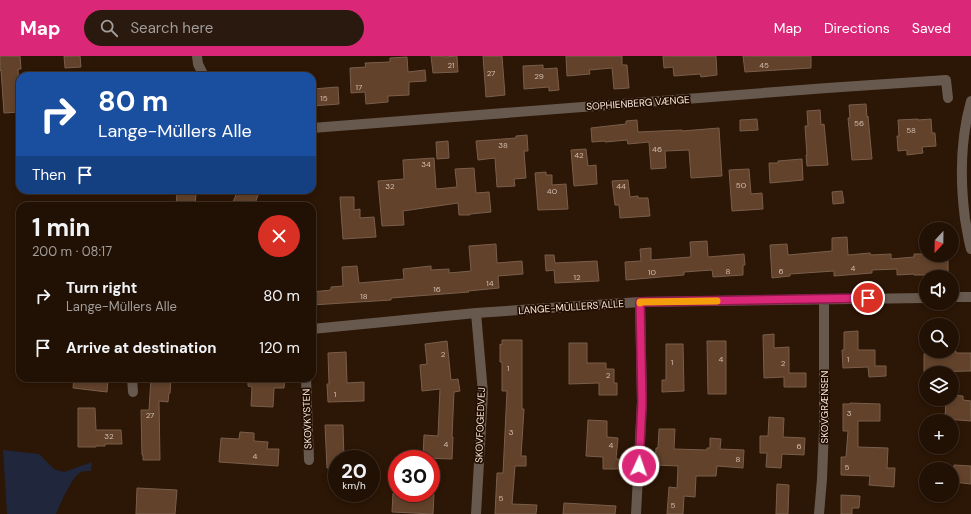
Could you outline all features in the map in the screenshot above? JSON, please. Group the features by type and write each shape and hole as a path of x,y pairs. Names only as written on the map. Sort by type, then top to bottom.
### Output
{"street":[{"path":"197,56 198,64 202,72"},
{"name":"SOPHIENBERG VÆNGE","path":"316,128 946,80 948,98"},
{"path":"971,101 961,156 962,200 968,240 971,249"},
{"path":"959,297 971,297"},
{"name":"LANGE-MÜLLERS ALLE","path":"316,329 476,313 640,302 919,298"},
{"name":"SKOVGRÆNSEN","path":"819,514 824,429 824,299"},
{"path":"636,514 642,402 640,302"},
{"name":"SKOVFOGEDVEJ","path":"476,313 483,393 476,514"},
{"path":"132,382 133,392"},
{"name":"SKOVKYSTEN","path":"306,382 309,460"}],"shaded area":[{"path":"3,450 39,454 54,469 64,472 92,462 91,471 81,472 74,479 56,514 7,514"}],"building":[{"path":"0,56 20,56 21,69 18,69 18,72 16,72 16,112 4,113 1,70 0,71"},
{"path":"64,56 80,56 81,67 65,68"},
{"path":"431,56 457,56 458,72 433,73"},
{"path":"483,56 502,56 505,95 486,97"},
{"path":"566,56 622,56 622,65 627,65 629,88 614,89 612,68 589,70 590,74 567,76"},
{"path":"663,56 716,56 717,75 701,77 700,74 674,76 673,67 664,68"},
{"path":"743,56 811,56 811,68 745,72"},
{"path":"407,57 408,72 425,70 426,81 409,82 409,95 388,96 388,102 366,104 365,92 351,93 350,68 366,67 365,63 390,62 390,58"},
{"path":"543,65 543,69 557,68 559,90 549,91 549,87 524,89 523,66"},
{"path":"338,87 339,104 316,106 316,89"},
{"path":"866,104 872,159 852,160 848,118 850,118 849,105"},
{"path":"820,110 821,125 824,124 828,165 807,166 805,126 808,126 807,111"},
{"path":"757,119 758,130 740,131 740,120"},
{"path":"931,119 932,133 935,133 936,146 922,147 923,153 907,155 907,150 898,151 898,120"},
{"path":"637,120 638,132 719,128 722,176 691,178 689,150 665,151 666,168 651,169 649,142 628,144 627,140 592,142 591,128 626,124 626,121"},
{"path":"527,135 528,151 524,151 526,178 514,179 515,186 497,187 495,158 478,160 476,141 516,138 516,136"},
{"path":"448,141 449,158 437,159 436,142"},
{"path":"586,149 588,166 596,165 597,184 574,186 571,150"},
{"path":"434,158 436,189 457,187 455,169 474,168 476,193 489,192 491,212 459,215 458,203 403,211 404,225 382,226 378,181 404,179 403,160"},
{"path":"802,159 803,180 770,183 769,163"},
{"path":"749,169 751,194 762,193 763,209 732,211 729,170"},
{"path":"546,172 546,175 552,175 552,185 566,184 568,209 538,210 535,173"},
{"path":"628,180 630,197 638,196 638,198 648,198 650,216 620,218 619,205 615,205 612,181"},
{"path":"842,191 844,203 833,204 832,192"},
{"path":"177,194 196,194 195,202 176,202"},
{"path":"236,194 258,194 256,202 233,202"},
{"path":"340,197 354,197 354,210 360,209 360,218 374,217 376,237 343,239"},
{"path":"847,237 848,255 870,253 871,255 891,254 891,259 914,257 914,254 919,254 919,262 948,262 948,270 919,270 919,275 897,275 897,269 872,270 872,273 834,276 834,271 790,274 790,276 772,278 770,245 787,244 788,255 832,251 832,238"},
{"path":"707,241 708,257 744,254 745,265 743,265 743,275 713,277 712,270 684,272 684,275 626,280 625,262 641,261 640,249 651,248 651,260 691,257 690,242"},
{"path":"496,244 497,263 522,261 523,274 498,276 499,288 468,291 469,292 391,298 391,300 316,305 316,292 331,290 331,287 343,286 342,267 357,266 359,283 404,279 403,269 431,266 431,270 449,269 449,273 471,271 469,246"},
{"path":"545,255 554,255 555,263 597,261 599,281 555,283 554,270 546,271"},
{"path":"858,331 858,350 875,350 875,366 886,366 886,376 869,377 868,367 843,368 842,350 844,350 844,332"},
{"path":"774,334 774,348 789,347 789,373 806,373 806,387 784,387 784,377 764,378 763,335"},
{"path":"502,340 522,340 522,409 524,409 521,456 526,456 526,466 515,466 512,504 537,505 536,514 495,514 497,473 503,473 507,391 502,391 502,362 500,362 500,344 502,345"},
{"path":"447,341 451,380 458,379 460,391 454,392 452,459 440,459 440,450 423,450 424,435 438,436 440,389 422,391 420,365 427,364 425,344"},
{"path":"707,341 726,341 726,394 708,394"},
{"path":"569,343 587,343 587,363 606,363 606,369 614,369 614,383 617,383 617,395 599,395 599,383 569,384"},
{"path":"666,344 683,344 684,391 662,392 662,380 666,380"},
{"path":"346,352 347,383 364,382 364,401 328,402 328,353"},
{"path":"959,353 971,353 971,371 959,371 959,366 924,366 924,358 959,358"},
{"path":"74,382 108,382 107,392 73,388"},
{"path":"151,382 171,382 168,402 159,401 160,460 143,460 141,410 149,410"},
{"path":"248,382 285,382 284,388 274,388 273,407 251,406 252,387 248,386"},
{"path":"959,396 963,396 963,400 971,401 971,421 959,420 959,414 945,414 946,406 959,406"},
{"path":"843,404 880,404 880,421 858,421 858,447 888,448 887,468 895,468 894,487 869,485 870,476 841,475 841,457 846,457 848,431 843,431"},
{"path":"78,408 95,408 96,430 121,430 122,444 105,444 105,446 96,447 78,447"},
{"path":"769,417 784,418 783,437 805,438 804,455 782,454 781,468 766,467 767,453 760,453 760,436 768,436"},
{"path":"588,420 607,421 607,437 618,438 616,459 619,459 618,469 603,469 603,457 586,456"},
{"path":"325,425 343,425 344,450 328,450 327,468"},
{"path":"659,429 675,429 674,449 707,450 707,448 710,448 710,438 721,439 720,449 744,450 743,468 717,466 716,476 696,476 695,497 684,496 683,514 667,514 669,487 677,488 678,466 655,465"},
{"path":"240,432 254,433 254,441 268,442 267,449 279,449 278,466 219,462 221,438 239,439"},
{"path":"959,465 971,466 971,484 959,483"},
{"path":"777,484 789,485 788,514 776,514"},
{"path":"137,488 177,490 175,514 136,514"},
{"path":"841,495 860,496 859,508 852,508 852,514 841,514"},
{"path":"393,502 434,502 433,514 392,512"},
{"path":"564,503 616,506 615,514 563,514"}],"slow traffic":[{"path":"640,303 717,301"}],"route":[{"path":"639,466 642,402 640,302 868,298"}]}
